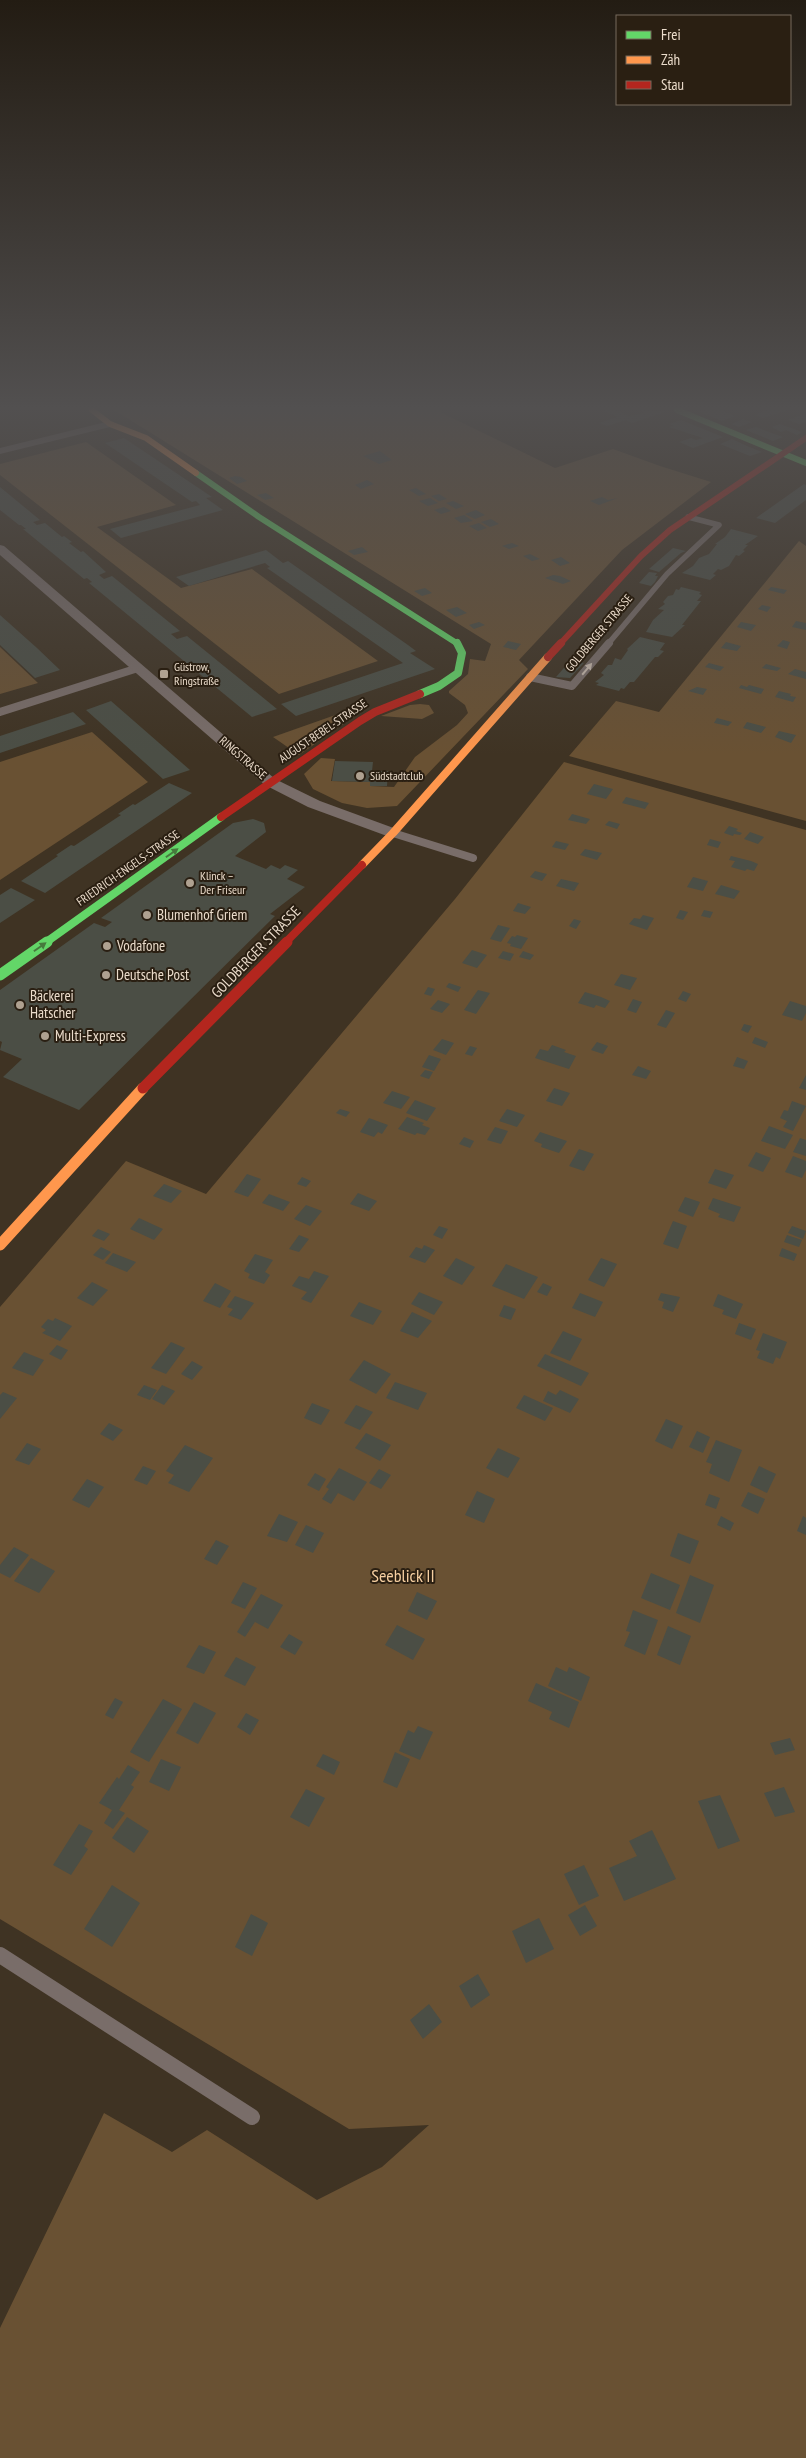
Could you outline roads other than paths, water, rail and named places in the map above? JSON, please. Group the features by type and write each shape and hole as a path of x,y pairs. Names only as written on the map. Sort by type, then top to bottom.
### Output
{"street":[{"name":"AUGUST-BEBEL-STRASSE","path":"270,782 375,712 420,695 445,682 458,673 462,653 458,644 271,525"},
{"name":"GOLDBERGER STRASSE","path":"0,1245 156,1074 393,833 530,677 641,556 677,525"},
{"name":"RINGSTRASSE","path":"1,552 270,782 314,804 393,833"},
{"name":"FRIEDRICH-ENGELS-STRASSE","path":"0,975 270,782"}],"lane":[{"name":"GOLDBERGER STRASSE","path":"530,677 572,686 667,574 718,525"},
{"path":"0,712 138,668"},
{"path":"393,833 473,858"},
{"path":"0,1955 252,2117"}],"place":[{"name":"Güstrow, Ringstraße","path":"164,674"},
{"name":"Südstadtclub","path":"360,776"},
{"name":"Klinck – Der Friseur","path":"190,883"},
{"name":"Blumenhof Griem","path":"147,915"},
{"name":"Vodafone","path":"107,946"},
{"name":"Deutsche Post","path":"106,975"},
{"name":"Bäckerei Hatscher","path":"20,1005"},
{"name":"Multi-Express","path":"45,1036"}],"park label":[{"name":"Seeblick II","path":"403,1576"}]}
